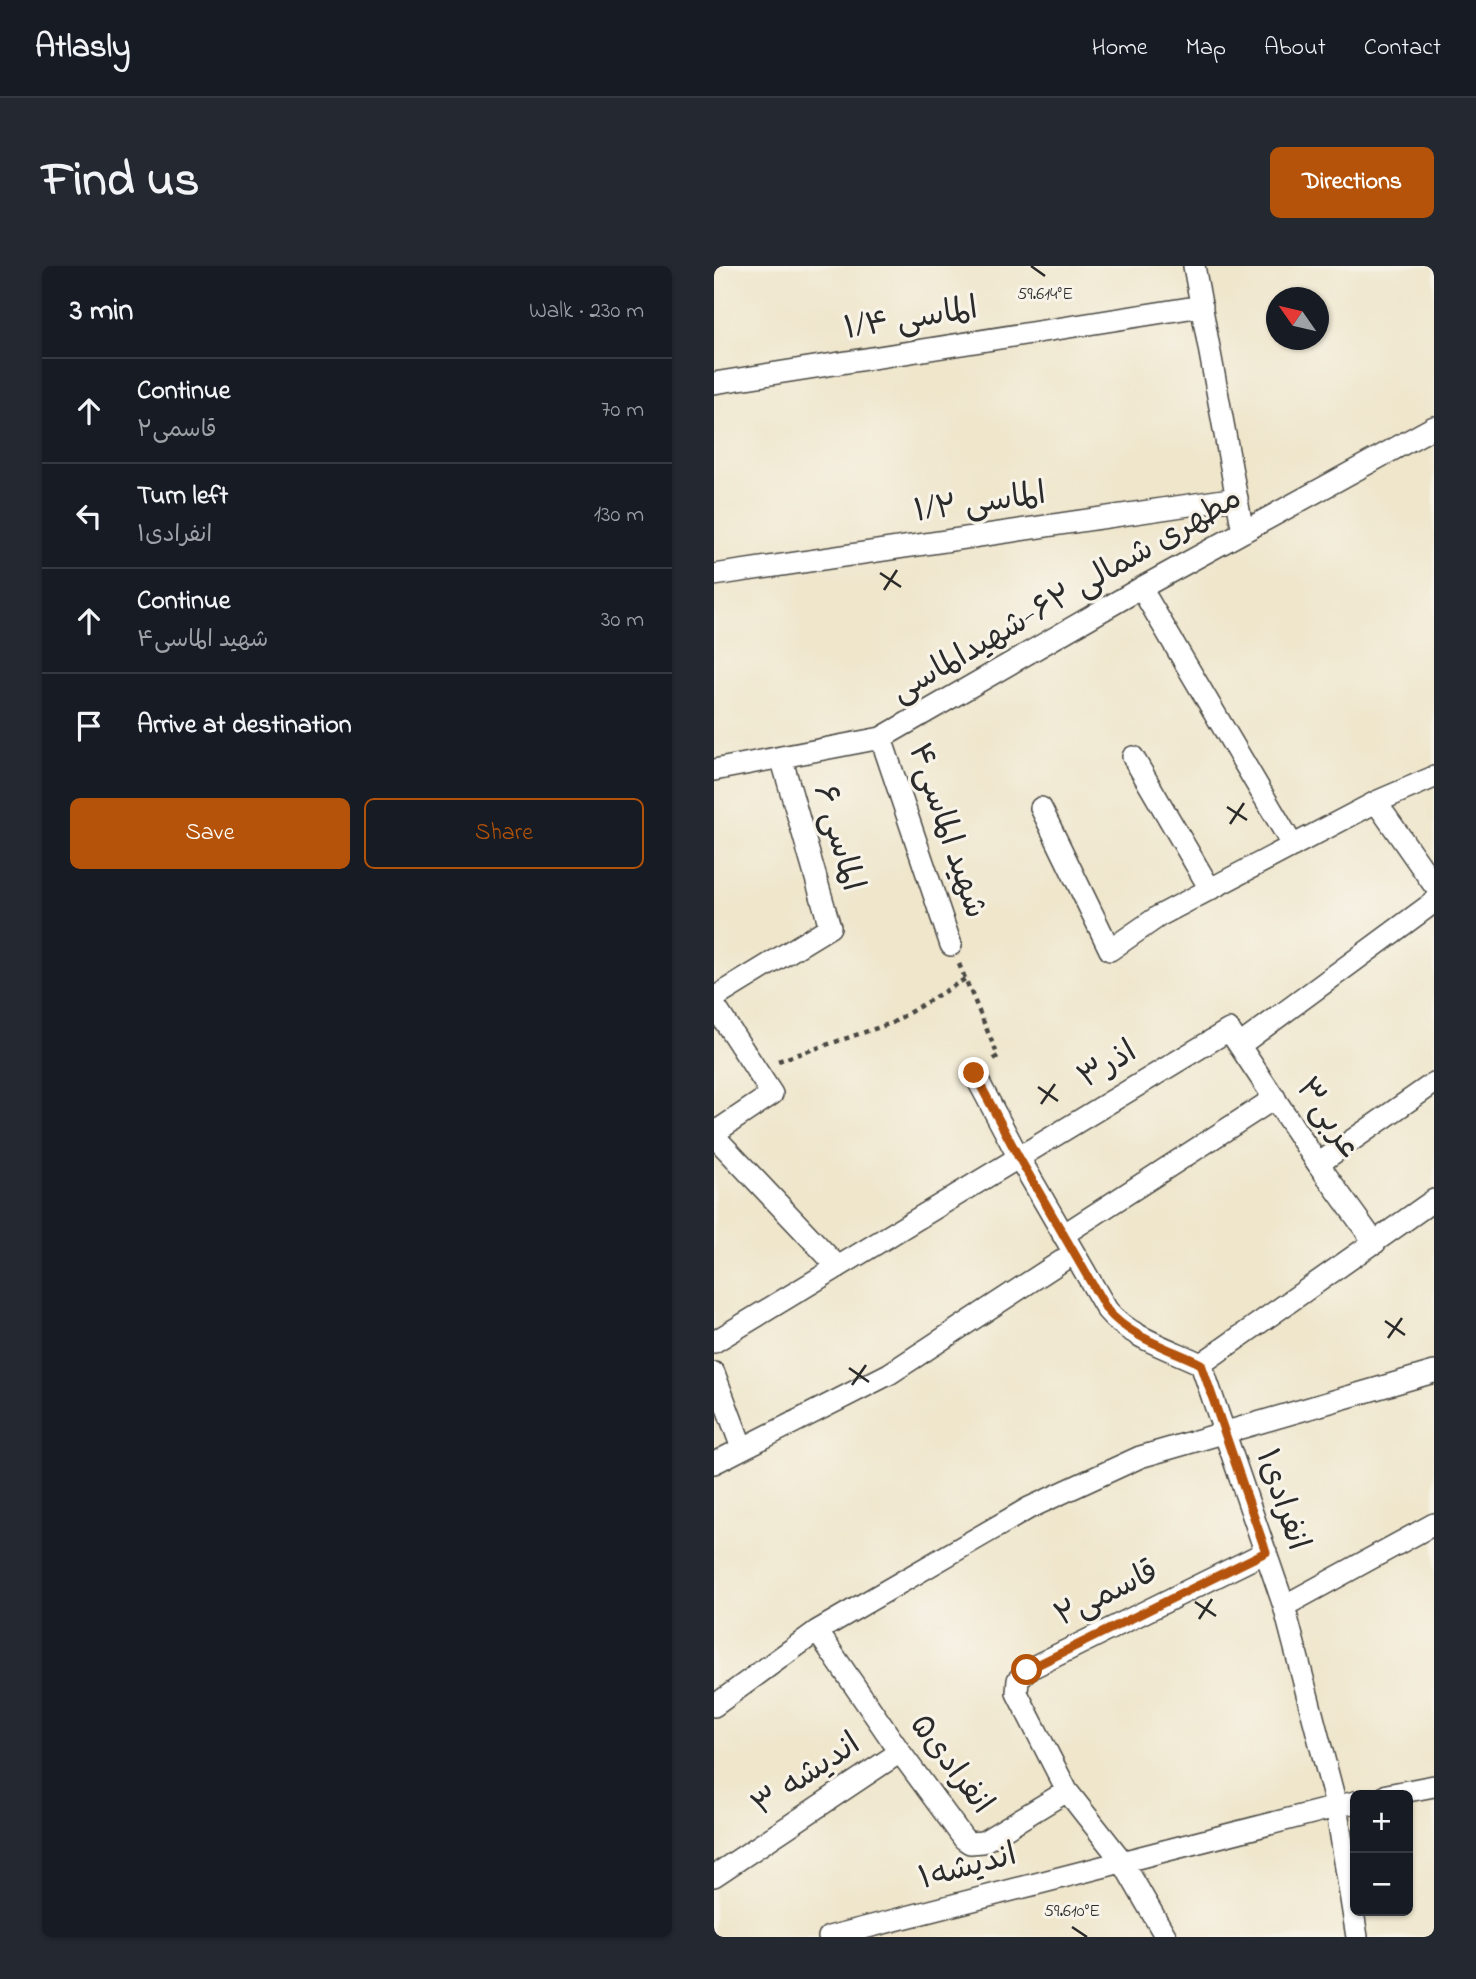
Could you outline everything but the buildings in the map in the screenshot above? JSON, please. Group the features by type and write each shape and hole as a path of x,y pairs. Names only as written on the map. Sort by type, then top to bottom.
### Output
{"street":[{"path":"1194,266 1243,531"},
{"name":"الماسی ۱/۴","path":"714,383 1202,306"},
{"name":"مطهری شمالی ۶۲-شهیدالماسی","path":"714,770 881,738 1141,588 1434,427"},
{"name":"الماسی ۱/۲","path":"722,573 1237,498"},
{"path":"1141,588 1293,846"},
{"name":"شهید الماسی۴","path":"881,738 951,945"},
{"name":"الماسی ۶","path":"714,998 830,927 781,757"},
{"path":"1132,757 1210,889"},
{"path":"1041,807 1110,950 1159,916 1376,802 1434,777"},
{"path":"1376,802 1434,885"},
{"name":"اذر۳","path":"714,1342 1018,1156 1235,1037 1434,902"},
{"path":"714,1005 772,1094 714,1135 838,1267"},
{"name":"عربی۳","path":"1235,1037 1318,1164 1375,1243"},
{"path":"974,1073 1068,1244 1116,1320 1201,1364 1434,1200"},
{"path":"1318,1164 1434,1083"},
{"path":"714,1463 889,1374 1275,1098"},
{"name":"انفرادی۱","path":"1201,1364 1284,1606 1346,1803 1357,1937"},
{"path":"714,1706 817,1631 1029,1508 1140,1457 1434,1372"},
{"path":"714,1373 742,1448"},
{"path":"1284,1606 1434,1524"},
{"name":"قاسمی۲","path":"1166,1937 1122,1861 1067,1791 1017,1693 1018,1680 1027,1670 1266,1552"},
{"name":"انفرادی۵","path":"817,1631 900,1752 964,1839 970,1843 983,1842 1067,1791"},
{"name":"اندیشه ۳","path":"714,1876 900,1752"},
{"path":"1413,1790 1434,1786"},
{"name":"اندیشه۱","path":"829,1937 1346,1803"}],"path":[{"path":"757,1071 787,1056 892,1023 965,979 998,1056 974,1073"}],"route":[{"path":"974,1073 1018,1156 1107,1310 1128,1328 1201,1364 1266,1552 1027,1670"}]}
